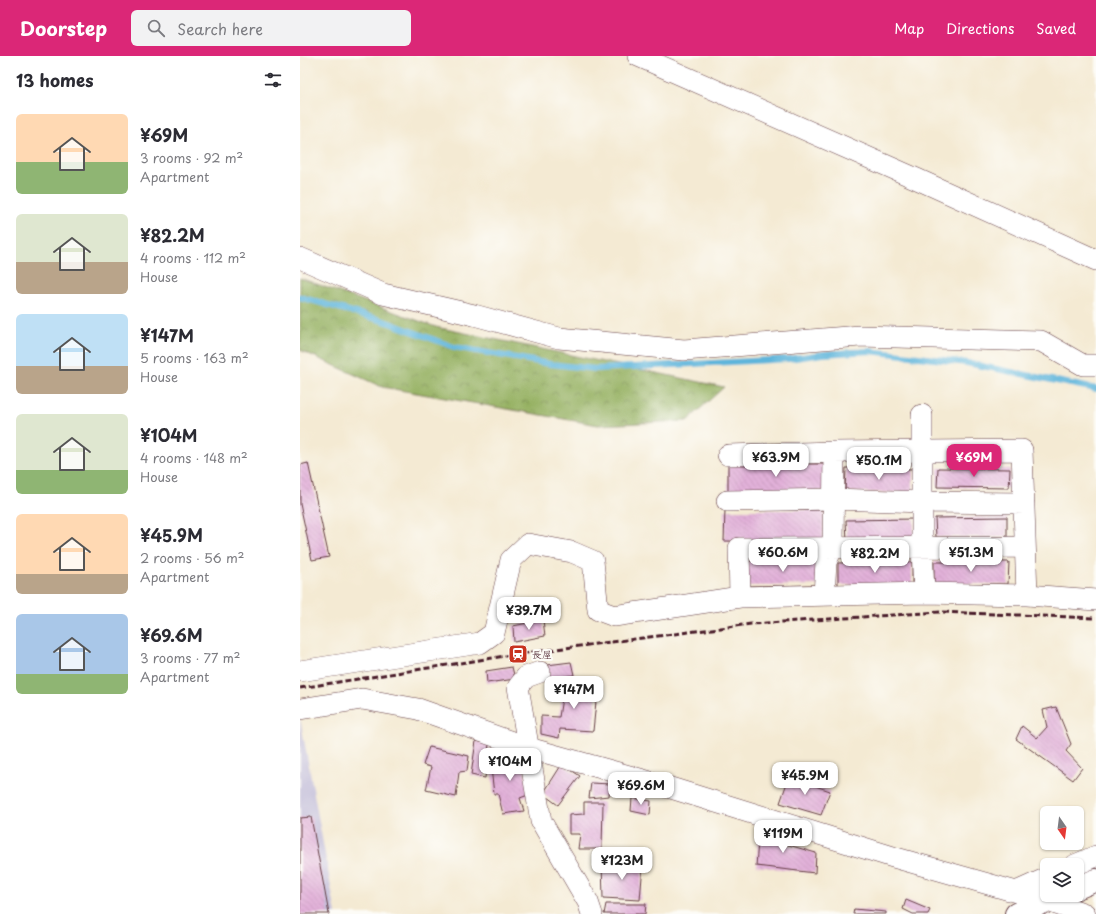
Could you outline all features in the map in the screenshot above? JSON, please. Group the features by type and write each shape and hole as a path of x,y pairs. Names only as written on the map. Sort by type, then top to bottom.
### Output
{"street":[{"path":"638,56 1096,260"},
{"path":"300,258 383,294 474,315 559,338 684,350 860,336 1041,341 1083,365 1096,365"},
{"path":"922,415 922,548 924,594"},
{"path":"728,455 1022,450 1027,595"},
{"path":"824,595 826,562 833,547 834,452"},
{"path":"727,501 834,500 1024,503"},
{"path":"300,671 480,643 494,633 511,560 528,544 572,552 593,561 598,610 614,616 740,597 924,594 1027,595 1096,600"},
{"path":"740,597 739,548 1025,547"},
{"path":"540,672 526,678 518,687 541,821 588,902 592,914"},
{"path":"300,709 362,699 418,709 529,748 658,784 893,857 1016,892 1040,896"},
{"path":"1084,861 1096,856"},
{"path":"1084,885 1096,880"},
{"path":"1016,892 1040,881"},
{"path":"1016,914 1044,902"},
{"path":"1062,902 1085,914"}],"shaded area":[{"path":"300,718 336,914 300,914"}],"green space":[{"path":"300,278 436,327 724,387 687,421 598,425 382,387 300,350"}],"building":[{"path":"308,463 329,557 312,560 300,504 300,465"},
{"path":"728,464 825,464 825,491 728,491"},
{"path":"846,468 913,469 913,493 845,492"},
{"path":"938,468 1010,469 1009,488 937,487"},
{"path":"725,510 824,510 823,542 724,541"},
{"path":"1007,517 1007,537 936,537 935,518"},
{"path":"914,519 914,541 847,542 846,520"},
{"path":"747,561 819,561 819,585 747,586"},
{"path":"912,562 912,584 838,585 838,563"},
{"path":"934,562 1009,562 1008,584 934,584"},
{"path":"543,620 545,636 514,642 513,626"},
{"path":"571,662 574,675 549,679 547,665"},
{"path":"512,667 515,679 487,683 486,671"},
{"path":"584,679 598,682 593,731 560,729 559,738 541,734 541,716 559,717 564,685 582,687"},
{"path":"1056,707 1071,744 1066,751 1082,768 1073,780 1016,739 1022,726 1037,738 1047,727 1043,710"},
{"path":"476,741 489,744 485,778 471,775"},
{"path":"429,747 469,756 467,771 459,772 456,797 426,790 431,767 423,765"},
{"path":"509,751 523,756 528,795 520,798 524,811 503,814 498,794 494,794 491,768 502,765 501,752"},
{"path":"562,764 580,776 558,805 543,794"},
{"path":"789,777 830,791 821,815 780,803"},
{"path":"591,783 610,784 609,796 589,798"},
{"path":"632,798 651,801 650,815 631,811"},
{"path":"584,802 603,802 602,849 578,849 580,834 569,834 569,815 584,814"},
{"path":"311,817 329,914 300,914 300,818"},
{"path":"759,829 786,833 785,844 816,853 815,873 756,866"},
{"path":"602,862 643,865 640,900 603,898"},
{"path":"906,900 930,910 928,914 913,914 903,909"},
{"path":"606,904 646,904 645,914 604,914"},
{"path":"854,909 886,912 886,914 853,914"}],"waterway":[{"path":"300,297 384,321 454,347 550,364 596,369 788,359 823,354 870,351 967,363 1096,389"}],"railway":[{"path":"300,688 518,654 751,624 940,612 1096,618"}],"place":[{"name":"長屋","path":"518,654"}]}
